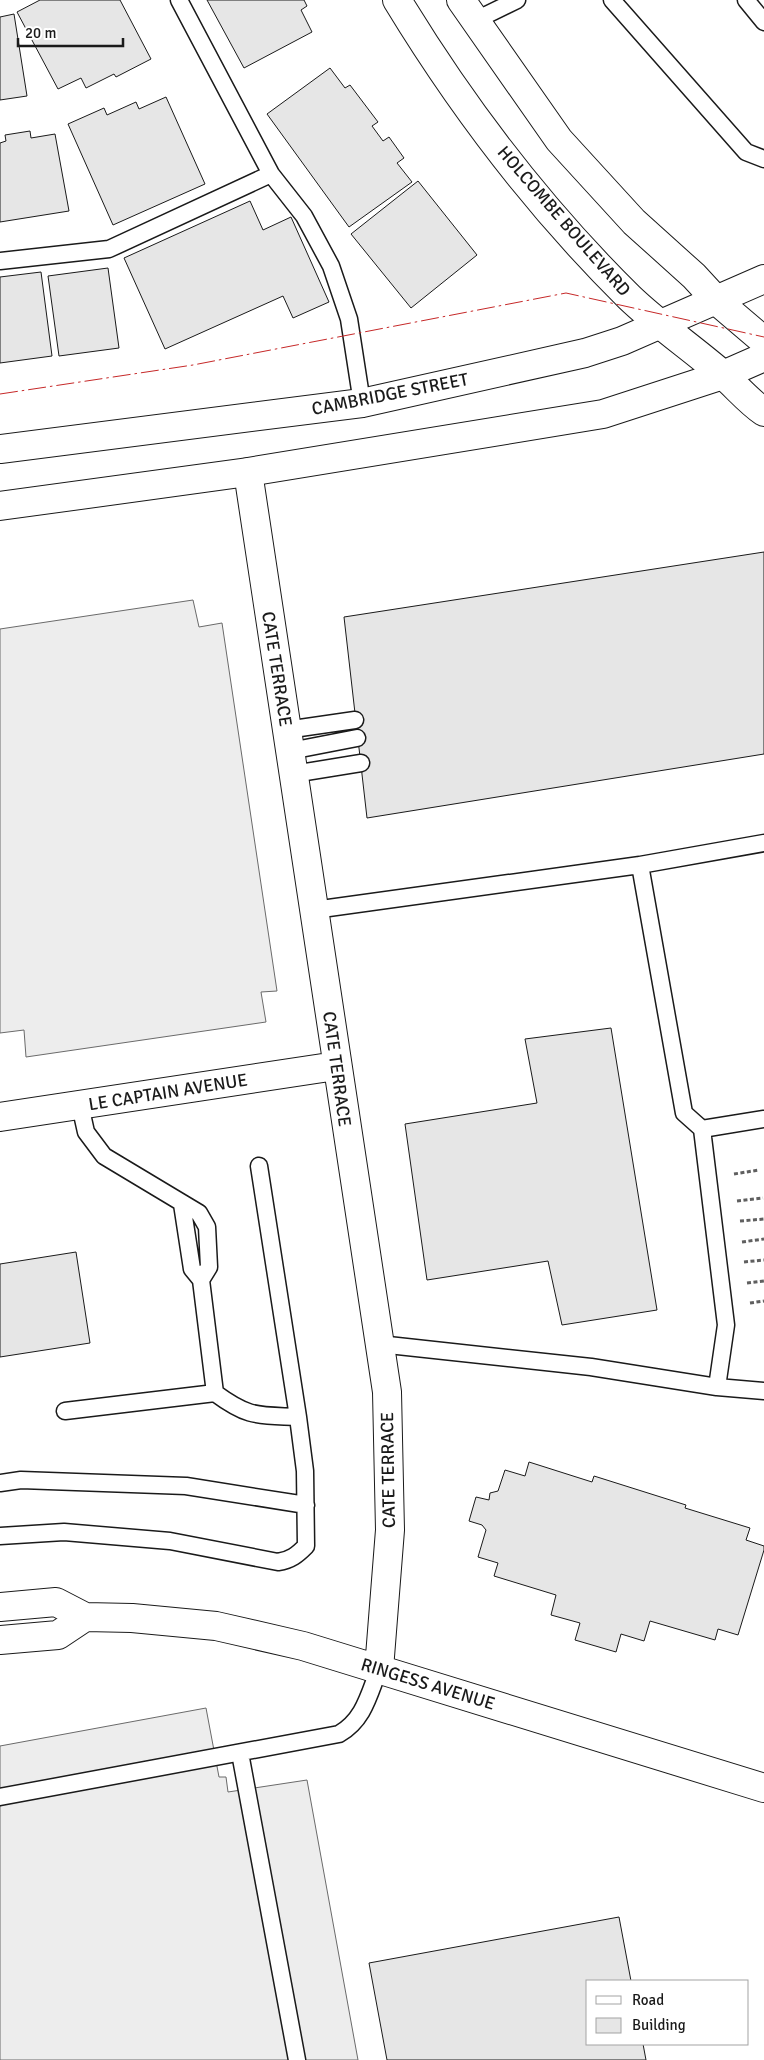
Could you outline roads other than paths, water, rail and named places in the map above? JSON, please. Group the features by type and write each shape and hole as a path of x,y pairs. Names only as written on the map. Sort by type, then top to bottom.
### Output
{"street":[{"name":"HOLCOMBE BOULEVARD","path":"397,0 424,44 516,172 628,296 660,325 723,375 747,400 764,412"},
{"path":"468,11 559,140 634,222 694,276 717,301 764,341"},
{"name":"CAMBRIDGE STREET","path":"0,449 362,403 585,353 622,341 764,279"},
{"path":"0,506 248,472 603,414 723,375 764,357"},
{"name":"CATE TERRACE","path":"248,472 336,1066 387,1392 390,1510 386,1598 379,1669"},
{"name":"LE CAPTAIN AVENUE","path":"0,1117 336,1066"},
{"name":"RINGESS AVENUE","path":"0,1607 56,1602 85,1617 132,1618 216,1626 304,1646 764,1788"},
{"path":"0,1640 58,1635 85,1617"}],"lane":[{"path":"179,0 271,174 304,216 331,266 349,319 362,403"},
{"path":"468,11 517,0"},
{"path":"612,0 746,152 764,159"},
{"path":"746,0 764,22"},
{"path":"0,261 109,249 271,174"},
{"path":"290,751 355,720"},
{"path":"290,751 358,738"},
{"path":"290,751 361,762"},
{"path":"314,910 640,865 764,843"},
{"path":"640,865 684,1113 702,1129 726,1325 717,1387"},
{"path":"80,1105 86,1132 104,1156 182,1204 192,1269 201,1280 214,1393"},
{"path":"702,1129 764,1119"},
{"path":"0,1536 64,1532 170,1541 278,1562 288,1560 306,1546 305,1472 259,1166"},
{"path":"379,1344 591,1367 717,1387 764,1391"},
{"path":"65,1411 214,1393 238,1410 258,1415 298,1417"},
{"path":"0,1483 20,1480 186,1486 306,1505"},
{"path":"0,1796 340,1734 350,1728 363,1711 379,1669"},
{"path":"240,1753 297,2060"}]}
